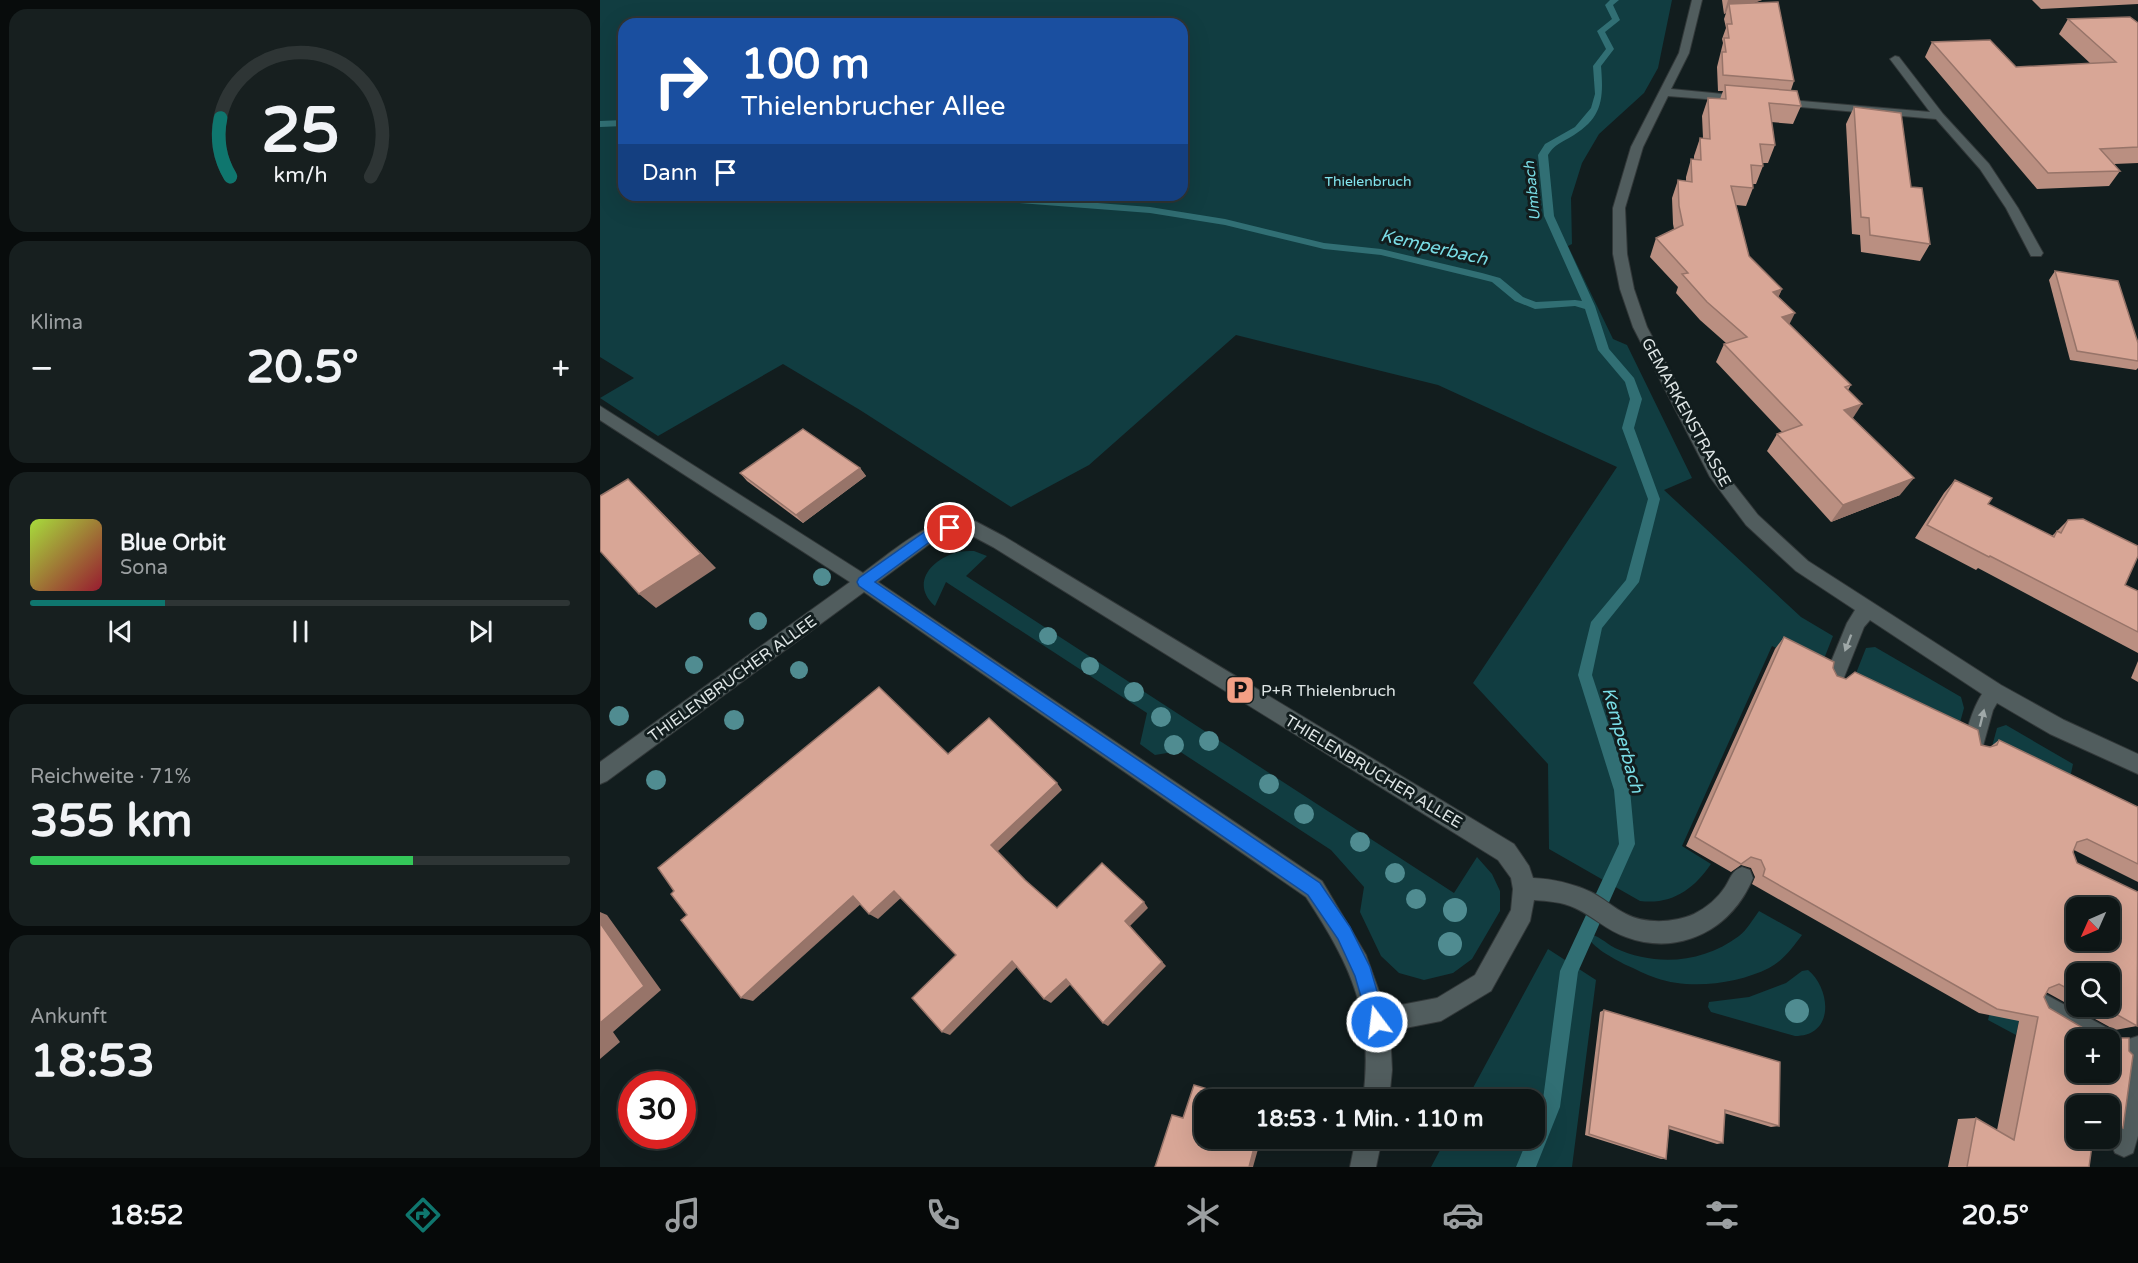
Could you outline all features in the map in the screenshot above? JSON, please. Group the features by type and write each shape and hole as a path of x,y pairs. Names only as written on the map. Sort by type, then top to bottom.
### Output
{"street":[{"name":"GEMARKENSTRASSE","path":"1697,0 1684,53 1637,147 1619,208 1620,254 1627,289 1640,327 1716,472 1752,520 1802,566 1994,692 2057,728 2138,764"},
{"path":"1895,59 1939,116 1985,167 2012,208 2037,253"},
{"path":"1665,92 1939,116"},
{"path":"600,412 864,582 1314,889 1344,933 1364,974 1377,1022 1380,1076 1378,1089"},
{"name":"THIELENBRUCHER ALLEE","path":"600,774 934,531 965,524 1010,548 1506,852 1521,874 1524,889"},
{"path":"1834,679 1856,623 1867,610"},
{"path":"1974,746 1984,707 1994,692"},
{"path":"1377,1022 1441,1009 1483,983 1522,913 1524,889 1549,889 1582,900 1625,926 1648,932 1673,932 1695,925 1715,914 1732,898 1742,878"},
{"path":"2039,1003 2085,1029"},
{"path":"2120,1046 2137,1053 2124,1144"},
{"path":"1364,1167 1367,1149"}],"green space":[{"name":"Thielenbruch","path":"600,0 1672,0 1658,68 1644,93 1599,134 1582,163 1571,198 1572,244 1568,246 1613,339 1627,345 1692,478 1664,490 1801,617 1833,636 1820,669 1772,646 1682,846 1711,864 1690,888 1672,898 1652,902 1640,901 1549,849 1548,764 1473,683 1617,467 1438,385 1236,335 1089,465 1011,507 860,410 783,364 658,436 600,398 634,378 600,357"},
{"path":"962,551 974,551 987,556 966,576 1454,893 1477,857 1492,874 1500,891 1500,911 1472,959 1453,973 1424,980 1399,973 1381,956 1360,912 1364,887 1331,850 1179,751 1155,755 1140,744 1147,713 946,582 935,606 924,590 926,575 931,568 946,557"},
{"path":"1875,647 1961,697 1964,708 1956,737 1851,686 1866,648"},
{"path":"2006,725 2073,764 2016,1035 1988,1020 2044,780 1990,754 1997,728"},
{"path":"1759,911 1802,935 1783,958 1769,968 1743,978 1713,984 1684,984 1652,977 1603,952 1586,934 1598,937 1615,948 1647,958 1663,960 1695,957 1725,945 1742,934"},
{"path":"1548,949 1596,980 1572,1167 1431,1167 1441,1149 1545,1149 1545,1089 1472,1089"},
{"path":"1808,970 1816,978 1821,988 1825,999 1825,1010 1823,1020 1808,1034 1795,1036 1711,1012 1708,1007 1709,1002 1749,997 1786,983 1802,971"}],"building":[{"path":"1778,2 1794,81 1723,75 1722,52 1726,52 1724,38 1729,38 1727,24 1732,24 1729,4"},
{"path":"2130,17 2138,23 2138,147 2100,149 2120,171 2048,173 1932,42 1990,40 2016,67 2116,62 2068,19"},
{"path":"1725,85 1797,91 1801,106 1769,103 1775,145 1760,144 1763,166 1751,165 1753,188 1731,186 1749,256 1782,289 1773,292 1795,313 1782,317 1851,385 1845,387 1862,404 1844,410 1914,478 1843,505 1777,434 1802,425 1724,344 1747,337 1707,302 1682,274 1688,273 1656,238 1683,225 1679,206 1678,180 1692,182 1691,159 1701,160 1700,138 1710,139 1708,98 1726,99"},
{"path":"1854,107 1901,113 1911,187 1922,188 1930,244 1870,235 1869,218 1861,217"},
{"path":"2055,271 2118,281 2138,343 2138,361 2077,351"},
{"path":"803,429 860,468 796,515 740,473"},
{"path":"628,479 701,554 639,594 600,551 600,496"},
{"path":"1955,480 1992,498 1988,504 2054,537 2057,531 2061,533 2068,520 2083,519 2138,546 2138,556 2125,585 2138,591 2138,632 1927,525"},
{"path":"1784,637 1834,662 1833,668 1837,676 1846,679 1855,672 1978,730 1981,745 1990,747 1997,745 1999,740 2138,807 2138,864 2087,839 2077,842 2073,852 2077,863 2138,892 2137,1026 2120,1016 2120,963 2066,963 2066,988 2059,984 2049,988 2044,997 2049,1008 2085,1029 2066,1029 2066,1083 2120,1083 2120,1038 2129,1038 2129,1051 2133,1055 2123,1128 2120,1126 2120,1095 2066,1095 2066,1149 2091,1149 2089,1167 1967,1167 1976,1118 2014,1140 2038,1017 1997,1009 1763,876 1765,869 1761,860 1751,857 1741,864 1695,837"},
{"path":"879,687 948,754 989,718 1057,783 991,845 1025,880 1057,908 1102,863 1144,902 1125,921 1162,962 1103,1023 1066,979 1044,999 1012,961 942,1032 912,998 956,955 894,891 869,914 853,896 741,998 681,920 687,915 671,894 674,891 658,868"},
{"path":"600,923 644,986 600,1023"},
{"path":"1604,1010 1780,1062 1779,1126 1725,1110 1723,1143 1669,1126 1666,1159 1589,1134"},
{"path":"1194,1085 1207,1089 1194,1089 1194,1149 1254,1149 1249,1167 1155,1167 1172,1115 1183,1118"}],"waterway":[{"name":"Umbach","path":"1590,306 1549,216 1543,155 1548,146 1578,129 1595,108 1599,94 1597,66 1610,49 1601,31 1616,20 1609,5 1615,0"},
{"name":"Kemperbach","path":"600,124 618,123"},
{"name":"Kemperbach","path":"1034,201 1150,210 1225,222 1324,246 1381,252 1478,275 1496,280 1519,299 1535,306 1575,303 1590,306"},
{"name":"Kemperbach","path":"1526,1167 1551,1107 1569,971 1627,844 1622,790 1585,675 1596,626 1632,582 1654,499 1628,428 1636,399 1630,381 1604,350 1590,306"}],"place":[{"name":"P+R Thielenbruch","path":"1240,690"}],"route":[{"path":"950,528 934,531 864,582 1314,889 1344,933 1364,974 1377,1022"}]}
